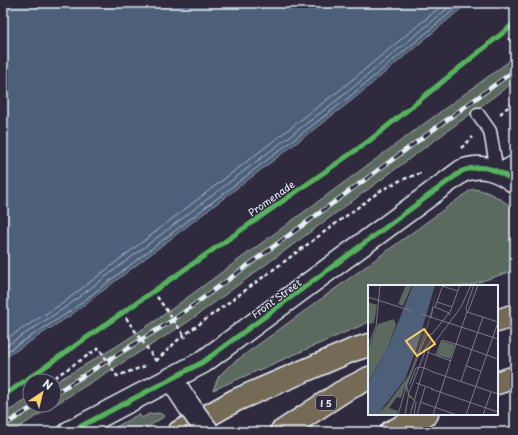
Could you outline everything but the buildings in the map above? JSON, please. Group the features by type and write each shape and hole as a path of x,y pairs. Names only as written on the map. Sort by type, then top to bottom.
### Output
{"highway":[{"path":"498,311 515,307"},
{"path":"498,321 515,315"},
{"path":"179,432 236,400 353,350 368,345"},
{"path":"498,383 515,377"},
{"name":"I 5","path":"282,431 342,392 368,379"},
{"path":"391,432 425,415"}],"street":[{"path":"498,166 515,182"},
{"name":"Front Street","path":"70,432 128,400 172,380 208,359 462,171 468,168 498,166"},
{"path":"172,380 208,432"}],"lane":[{"path":"478,114 490,131 498,166"}],"path":[{"path":"498,36 510,27"},
{"path":"504,32 515,47"},
{"path":"500,114 515,101"},
{"path":"460,148 473,137"},
{"path":"60,373 99,348 116,376 156,361 185,337 380,191 401,180 426,171"},
{"path":"147,295 160,286"},
{"path":"153,291 185,337"},
{"path":"116,317 129,308"},
{"path":"122,312 156,361"},
{"path":"35,373 47,365"},
{"path":"40,369 43,373"}],"green space":[{"path":"515,57 515,81 188,322 62,400 62,378 117,346 158,319"},
{"path":"472,189 490,193 515,209 515,270 470,285 368,285 368,322 213,390 219,376 229,366"},
{"path":"22,403 22,413 42,413 11,432 3,432 3,414"},
{"path":"159,413 165,416 140,432 107,432 139,414 142,418 149,414"}],"water":[{"path":"3,3 468,3 351,101 71,315 3,359"}],"railway":[{"path":"62,389 173,320 515,70"},
{"path":"3,426 23,413"}],"cycle path":[{"name":"Promenade","path":"3,396 369,141 515,23"},
{"path":"70,432 203,362 462,171 476,168 490,169 503,174 515,182"}]}
